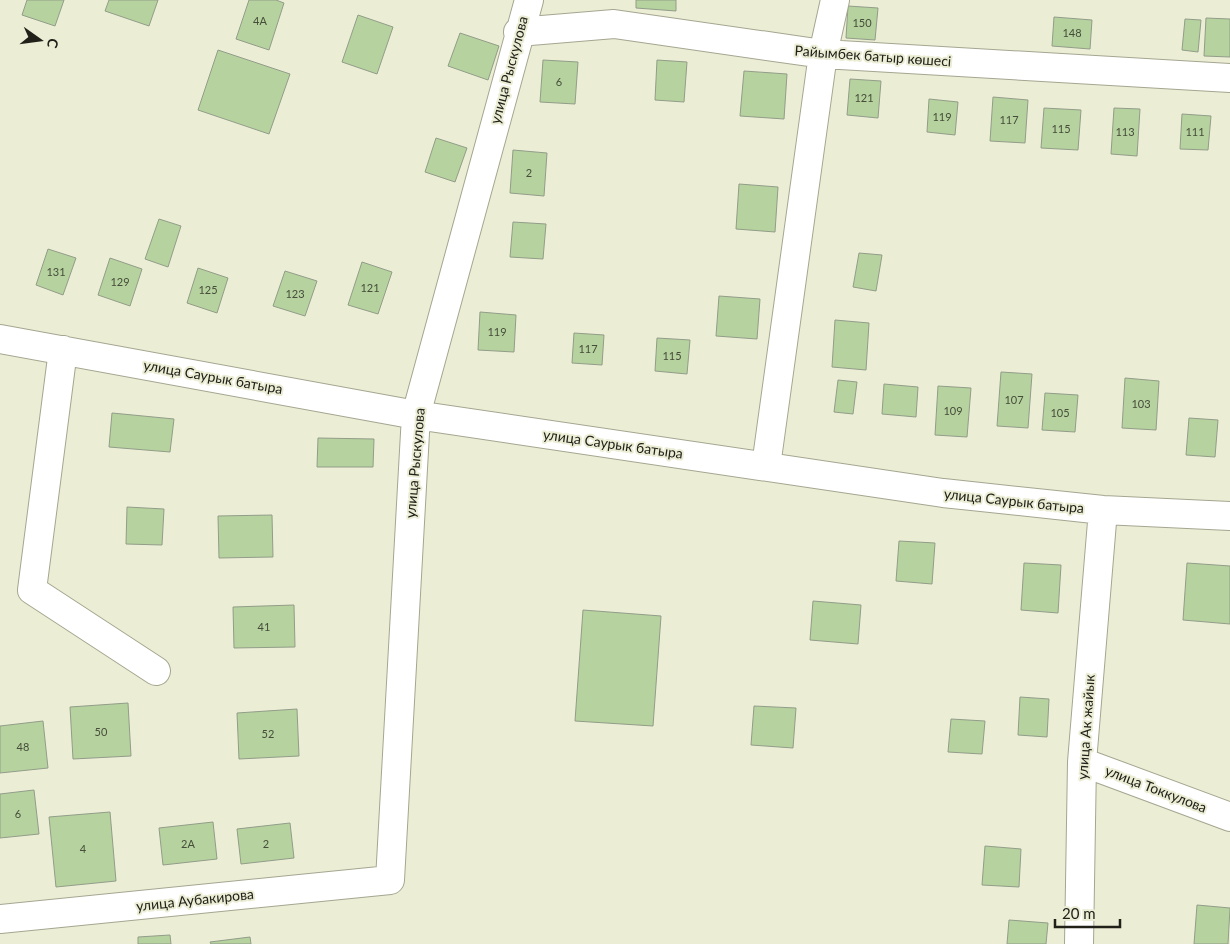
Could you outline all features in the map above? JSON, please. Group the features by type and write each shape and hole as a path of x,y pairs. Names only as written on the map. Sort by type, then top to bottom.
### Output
{"street":[{"name":"улица Рыскулова","path":"390,880 416,415 518,32 529,0"},
{"path":"766,466 823,54 835,0"},
{"name":"Райымбек батыр көшесі","path":"518,32 614,24 823,54 1230,78"},
{"name":"улица Саурык батыра","path":"0,339 416,415 943,493 1103,510 1230,516"},
{"path":"63,350 32,590 156,671"},
{"name":"улица Ак жайык","path":"1080,944 1082,762 1103,510"},
{"name":"улица Токкулова","path":"1082,762 1230,817"},
{"name":"улица Аубакирова","path":"0,919 390,880"}],"building":[{"path":"27,0 64,0 55,26 22,15"},
{"path":"109,0 158,0 149,26 105,11"},
{"path":"249,0 276,0 284,3 269,50 236,39"},
{"path":"636,0 676,0 676,11 636,8"},
{"path":"848,6 878,8 875,40 846,38"},
{"path":"358,15 393,27 377,74 342,62"},
{"path":"1054,17 1092,20 1090,49 1052,46"},
{"path":"1206,18 1230,19 1230,57 1204,56"},
{"path":"1185,19 1201,20 1198,52 1182,50"},
{"path":"460,33 499,46 488,80 448,66"},
{"path":"218,50 290,74 269,134 198,110"},
{"path":"543,60 578,62 575,104 540,102"},
{"path":"657,60 687,62 684,102 655,100"},
{"path":"744,71 787,74 784,119 740,116"},
{"path":"850,79 881,81 878,118 847,115"},
{"path":"993,97 1028,100 1025,143 990,141"},
{"path":"929,99 958,102 955,135 927,132"},
{"path":"1044,108 1081,110 1078,150 1041,148"},
{"path":"1114,108 1140,109 1137,156 1111,154"},
{"path":"1182,114 1211,116 1208,150 1180,149"},
{"path":"436,138 467,148 455,182 425,172"},
{"path":"513,150 547,153 544,196 510,193"},
{"path":"739,184 778,187 775,232 736,229"},
{"path":"159,219 181,226 168,267 145,259"},
{"path":"513,222 546,224 543,259 510,257"},
{"path":"48,249 76,258 63,295 36,285"},
{"path":"859,253 882,255 876,291 853,287"},
{"path":"110,258 142,269 130,306 98,295"},
{"path":"362,262 392,272 378,314 348,305"},
{"path":"198,268 228,278 217,313 187,303"},
{"path":"285,271 317,281 305,316 273,306"},
{"path":"719,296 760,299 757,339 716,336"},
{"path":"480,312 516,315 514,352 478,350"},
{"path":"835,320 869,323 866,370 832,367"},
{"path":"574,333 604,335 602,365 572,363"},
{"path":"657,338 690,340 687,374 655,371"},
{"path":"1001,372 1032,374 1028,428 997,426"},
{"path":"1125,378 1159,381 1156,430 1122,428"},
{"path":"838,380 857,382 853,414 834,412"},
{"path":"884,384 918,387 916,417 882,414"},
{"path":"938,386 971,388 967,437 935,435"},
{"path":"1045,393 1078,395 1075,432 1042,430"},
{"path":"112,413 174,419 170,452 109,447"},
{"path":"1189,418 1218,420 1215,457 1186,455"},
{"path":"318,438 374,439 373,467 317,467"},
{"path":"127,507 164,509 162,545 126,544"},
{"path":"272,515 273,557 219,558 218,516"},
{"path":"899,541 935,543 932,584 896,581"},
{"path":"1024,563 1061,565 1058,613 1021,610"},
{"path":"1187,563 1230,566 1230,624 1183,620"},
{"path":"813,601 861,605 858,644 810,640"},
{"path":"294,605 295,647 234,648 233,607"},
{"path":"583,610 661,616 653,726 575,721"},
{"path":"1020,697 1049,699 1047,737 1018,735"},
{"path":"128,703 131,756 73,759 70,707"},
{"path":"754,706 796,708 793,748 751,745"},
{"path":"297,709 299,756 239,759 237,713"},
{"path":"951,719 985,721 982,754 948,752"},
{"path":"43,721 48,768 0,773 0,726"},
{"path":"34,790 39,834 0,838 0,794"},
{"path":"110,812 116,881 56,887 49,817"},
{"path":"213,822 217,859 163,865 159,828"},
{"path":"290,823 294,858 241,864 237,829"},
{"path":"985,846 1021,849 1019,887 982,885"},
{"path":"1197,905 1230,908 1228,944 1194,944"},
{"path":"1009,920 1048,923 1046,944 1007,944"},
{"path":"170,935 171,944 138,944 138,937"},
{"path":"250,937 251,944 211,944 210,942"}]}
